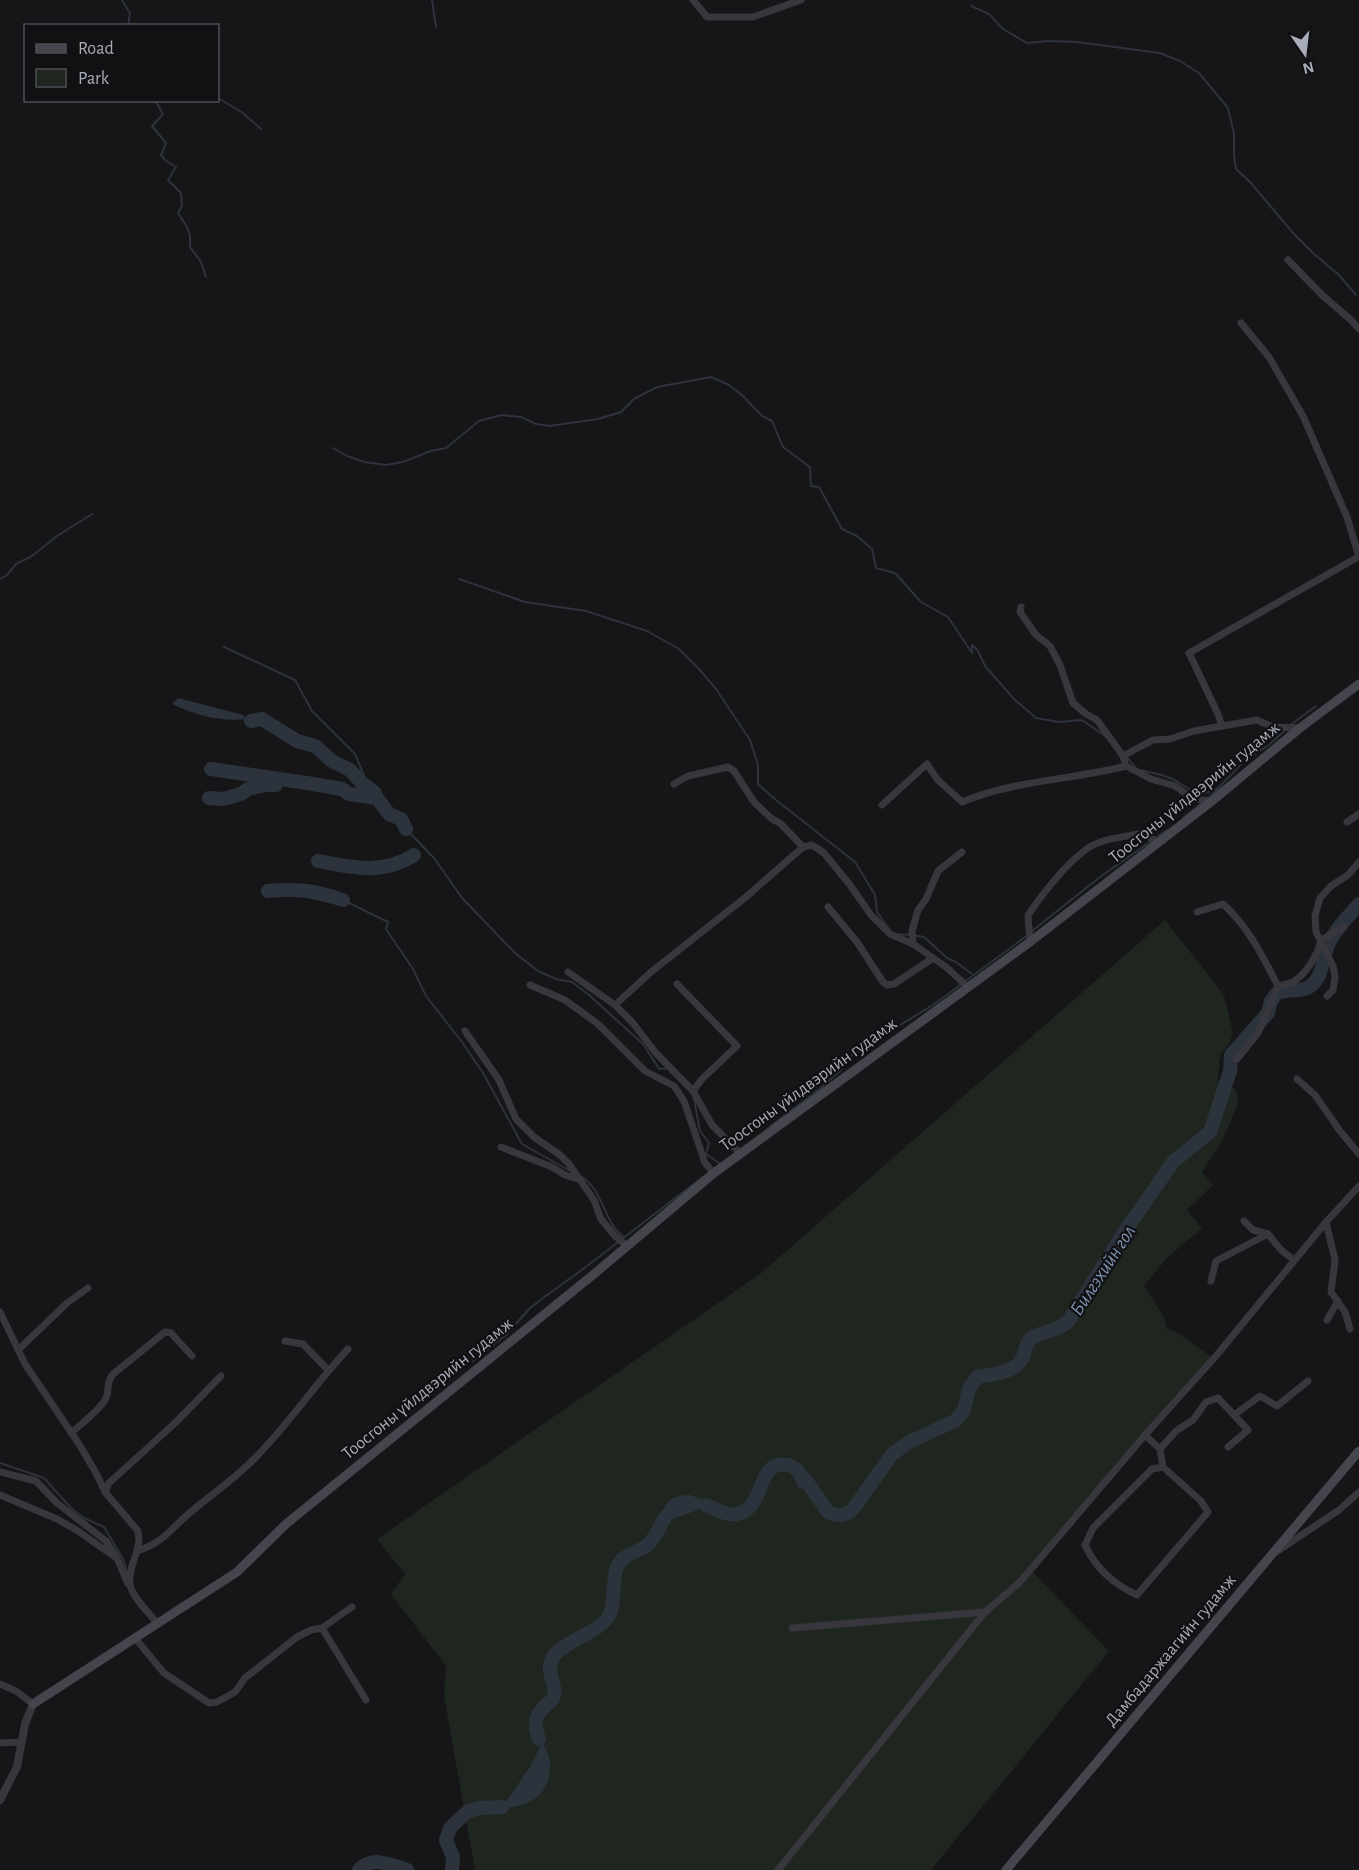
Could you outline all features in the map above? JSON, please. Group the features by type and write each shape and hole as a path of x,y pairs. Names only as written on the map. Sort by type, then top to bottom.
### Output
{"main road":[{"name":"Тоосгоны үйлдвэрийн гудамж","path":"33,1704 237,1572 286,1524 714,1173 1030,942 1359,684"},
{"name":"Дамбадаржаагийн гудамж","path":"1006,1870 1359,1451"}],"street":[{"path":"693,0 707,17 753,17 801,0"},
{"path":"1288,260 1359,329"},
{"path":"1222,726 1189,653 1359,557 1347,517 1303,416 1269,357 1241,323"},
{"path":"1021,607 1020,612 1036,635 1050,646 1060,665 1073,703 1097,720 1123,756 1126,766"},
{"path":"1123,756 1153,740 1170,739 1194,731 1257,720 1273,727 1300,728"},
{"path":"882,805 927,764 937,779 962,802 976,796 1019,786 1126,766 1151,779 1175,786 1193,799 1212,801"},
{"path":"675,784 688,777 728,767 734,771 753,802 780,823 803,847"},
{"path":"1347,822 1359,814"},
{"path":"1030,942 1028,915 1048,886 1089,848 1103,842 1143,833 1158,843"},
{"path":"615,1005 651,972 746,897 803,847 812,845 818,848 850,885 871,915 890,934 913,944 946,967 968,987"},
{"path":"913,944 912,931 918,910 926,899 938,871 962,852"},
{"path":"1327,996 1334,990 1335,977 1316,932 1315,916 1320,898 1348,875 1359,862"},
{"path":"1197,912 1223,904 1234,914 1278,986"},
{"path":"828,907 857,942 887,985 894,984 933,958"},
{"path":"1278,986 1293,982 1301,975 1322,943 1344,927"},
{"path":"568,972 615,1005 633,1023 655,1052 693,1091 712,1125 741,1154"},
{"path":"530,984 565,1000 598,1024 645,1071 674,1086 684,1101 705,1163 714,1173"},
{"path":"677,984 737,1046 702,1079 693,1091"},
{"path":"1236,1059 1258,1033 1278,986"},
{"path":"465,1031 499,1080 516,1119 534,1137 560,1155 594,1200 601,1219 627,1246"},
{"path":"1297,1079 1315,1095 1359,1154"},
{"path":"501,1147 581,1180"},
{"path":"778,1870 985,1612 1020,1582 1359,1186"},
{"path":"1244,1221 1253,1230 1268,1234 1281,1250 1294,1260"},
{"path":"1326,1222 1335,1260 1332,1292 1345,1312 1350,1329"},
{"path":"1211,1281 1216,1261 1268,1234"},
{"path":"18,1350 67,1303 88,1288"},
{"path":"1327,1320 1338,1301"},
{"path":"0,1312 25,1364 71,1433 105,1492 138,1532 139,1540 129,1578 130,1586"},
{"path":"71,1433 106,1399 107,1383 112,1375 165,1332 171,1334 192,1356"},
{"path":"285,1341 303,1344 328,1370"},
{"path":"136,1551 162,1540 191,1512 255,1459 348,1349"},
{"path":"105,1492 110,1483 175,1423 221,1376"},
{"path":"1234,1415 1260,1396 1277,1406 1308,1381"},
{"path":"1160,1449 1176,1431 1193,1420 1206,1402 1218,1398 1248,1430 1228,1447"},
{"path":"1145,1435 1160,1449 1163,1467 1201,1501 1208,1512 1137,1595 1108,1577 1093,1561 1085,1545 1093,1528 1101,1519 1152,1469 1163,1467"},
{"path":"0,1472 36,1482 57,1503 106,1541 134,1594 158,1624"},
{"path":"1271,1556 1339,1510 1359,1492"},
{"path":"0,1495 57,1519 117,1558"},
{"path":"135,1638 164,1673 208,1703 217,1702 235,1692 245,1678 297,1637 311,1630 322,1628 352,1607"},
{"path":"792,1628 985,1612"},
{"path":"322,1628 366,1700"},
{"path":"0,1684 16,1691 33,1704 25,1724 17,1767 0,1800"},
{"path":"0,1743 21,1742"}],"green space":[{"path":"1165,920 1224,995 1233,1033 1229,1044 1220,1055 1218,1080 1236,1090 1238,1104 1222,1141 1202,1172 1213,1185 1187,1210 1202,1228 1168,1257 1144,1286 1164,1317 1167,1329 1175,1331 1215,1359 1028,1567 1109,1651 931,1870 475,1870 444,1696 446,1666 391,1594 405,1574 377,1539 760,1274"}],"shaded area":[{"path":"178,698 243,715 247,719 218,718 189,711 172,704"},
{"path":"690,1495 706,1501 723,1513 708,1507 700,1509 665,1522 659,1532 657,1530 663,1510 669,1501"},
{"path":"534,1723 536,1723 537,1731 550,1760 549,1777 545,1787 540,1795 525,1804 487,1809 486,1806 504,1805 531,1765 541,1745"}],"waterway":[{"path":"122,0 130,13 128,24"},
{"path":"432,0 436,27"},
{"path":"971,6 989,14 1003,29 1027,43 1077,42 1160,53 1180,61 1199,73 1228,108 1234,134 1236,169 1251,183 1293,233 1339,275 1356,295"},
{"path":"219,99 243,113 261,129"},
{"path":"156,102 163,114 152,126 166,143 161,155 176,167 168,180 181,193 182,206 178,213 187,227 190,247 201,262 206,277"},
{"path":"333,448 364,462 386,465 403,462 446,448 479,421 501,415 521,417 536,424 549,426 598,419 621,412 634,399 657,387 711,377 729,385 762,416 772,421 783,447 810,467 811,486 819,487 842,529 857,536 872,549 876,568 895,573 921,602 948,617 972,653 972,645 978,651 985,666 1014,699 1036,718 1059,722 1082,720 1105,736"},
{"path":"0,579 7,575 16,564 32,556 57,536 92,514"},
{"path":"459,579 525,602 586,611 647,631 679,649 716,689 750,740 758,765 758,784 855,862 875,895 877,912 889,929"},
{"path":"224,647 295,680 312,711 355,754 369,788"},
{"path":"1289,726 1316,706"},
{"path":"251,721 262,719 297,741 315,746 332,761 350,770 375,793 377,798"},
{"path":"1209,798 1245,760 1269,745 1285,730"},
{"path":"1126,756 1136,768"},
{"path":"211,769 342,789 349,794 377,798 389,814 401,819 406,829"},
{"path":"1141,770 1163,775 1198,793 1210,792 1218,788"},
{"path":"209,798 223,799 241,794 248,789 276,785"},
{"path":"1183,818 1202,803"},
{"path":"406,829 434,858 462,898 515,953 538,971 556,979 572,982 643,1044 659,1069 668,1068"},
{"path":"1032,931 1100,877 1167,830"},
{"path":"318,861 343,866 379,868 414,855"},
{"path":"268,891 306,891 343,900"},
{"path":"343,900 388,922 386,929 413,969 426,996 483,1073 522,1144 572,1172"},
{"name":"Билгэхийн гол","path":"706,1505 726,1514 741,1513 752,1505 772,1468 788,1465 796,1469 803,1482 805,1479 828,1512 835,1515 848,1513 854,1508 892,1454 911,1441 955,1421 964,1410 969,1389 977,1377 1015,1367 1023,1357 1030,1339 1059,1328 1068,1322 1121,1237 1173,1162 1210,1132 1230,1071 1231,1055 1268,1013 1271,1001 1277,993 1306,989 1314,983 1320,973 1331,939 1359,904"},
{"path":"895,934 924,937 947,958 972,974"},
{"path":"771,1126 822,1087 841,1070 853,1054 933,1005 1028,935"},
{"path":"694,1099 700,1131 709,1143 706,1154 719,1163"},
{"path":"473,1361 507,1334 530,1308 704,1176"},
{"path":"582,1177 595,1190 612,1223 624,1237"},
{"path":"0,1463 44,1478 71,1508 84,1518 104,1527 123,1559 127,1572"},
{"name":"Билгэхийн гол","path":"539,1739 536,1730 537,1718 554,1696 550,1669 552,1658 565,1646 606,1620 612,1609 615,1574 619,1563 649,1543 666,1516"},
{"name":"Билгэхийн гол","path":"452,1870 453,1857 446,1840 450,1828 467,1812 479,1808 502,1807"},
{"name":"Билгэхийн гол","path":"359,1870 364,1865 376,1862 407,1870"}]}
